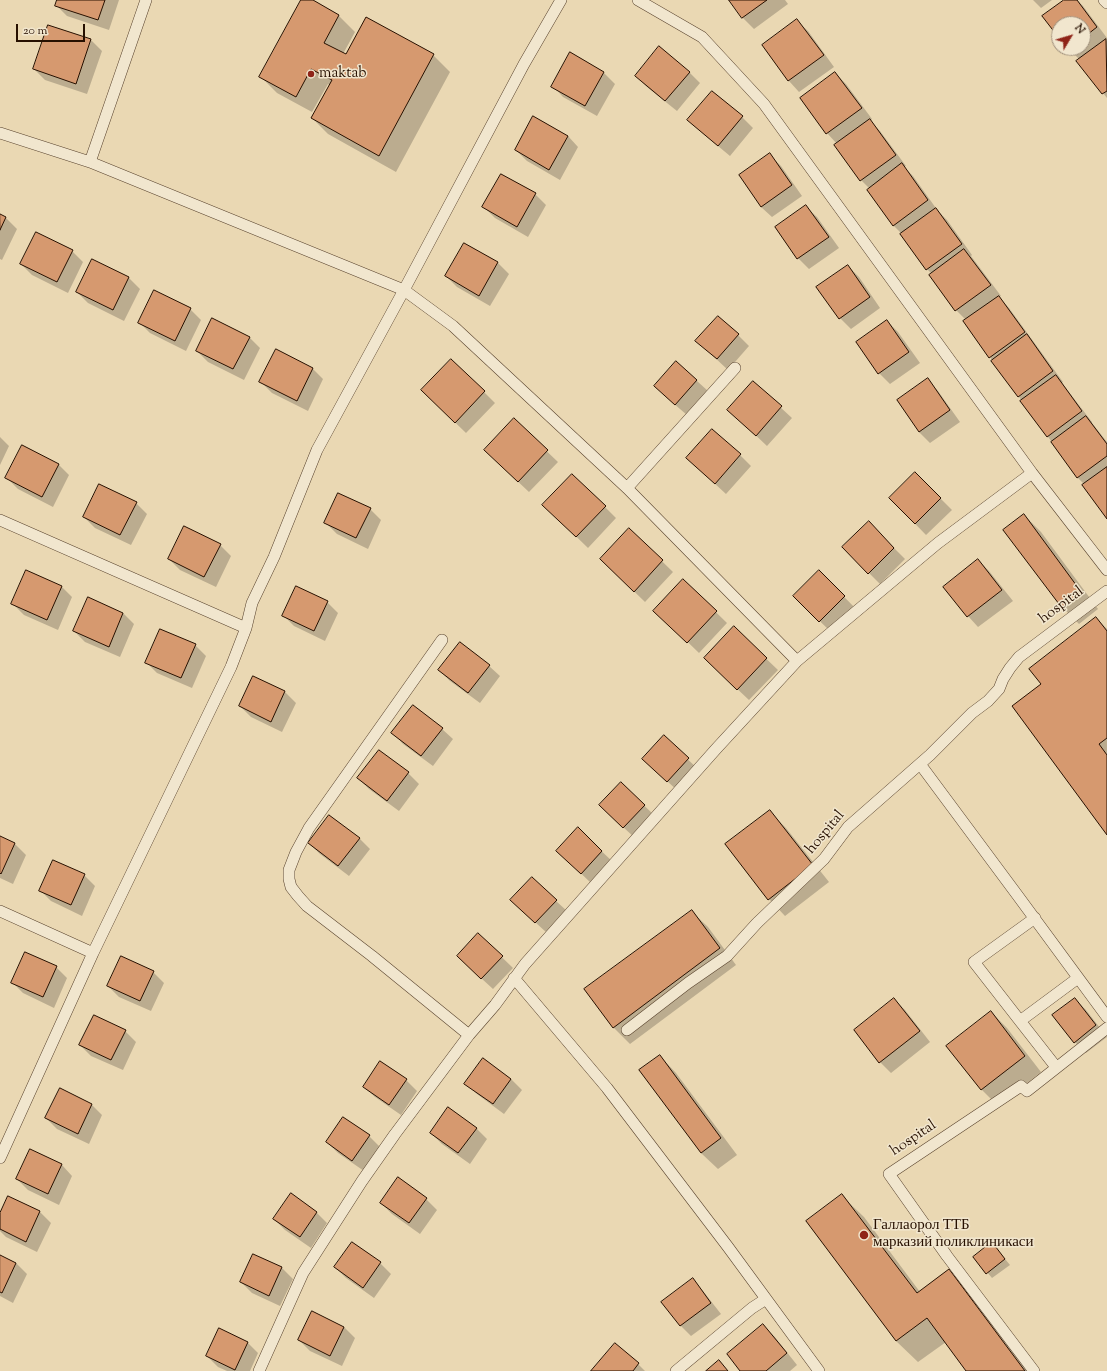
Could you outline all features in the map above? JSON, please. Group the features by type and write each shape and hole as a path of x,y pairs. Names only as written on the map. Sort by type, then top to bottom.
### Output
{"lane":[{"path":"90,162 146,0"},
{"path":"0,1158 93,953 231,667 246,628 252,603 274,557 317,450 524,64 561,0"},
{"path":"638,0 702,37 764,104 1032,473 1107,570"},
{"path":"1104,0 1107,4"},
{"path":"0,133 90,162 404,290 453,326 627,488 797,661"},
{"path":"627,488 735,368"},
{"path":"259,1371 303,1273 362,1181 469,1035 495,1005 525,964 716,749 797,661 938,542 1032,473"},
{"path":"0,520 246,628"},
{"name":"hospital","path":"627,1030 688,983 727,956 757,923 824,859 848,828 920,764 972,713 988,701 999,690 1010,668 1019,657 1107,591"},
{"path":"442,640 309,828 292,862 289,879 291,887 307,906 372,956 469,1035"},
{"path":"920,764 1107,1017"},
{"path":"0,911 93,953"},
{"path":"1035,918 974,962 1056,1068"},
{"path":"514,978 607,1088 819,1371"},
{"path":"1020,1021 1078,978"},
{"name":"hospital","path":"1034,1371 947,1256 889,1174 1021,1086 1027,1091 1107,1028"},
{"path":"676,1371 752,1308 766,1299"}],"building":[{"path":"57,0 105,0 98,20 55,6"},
{"path":"301,0 313,0 339,15 324,43 346,54 366,17 434,54 379,156 311,118 332,80 311,69 296,97 259,77"},
{"path":"729,0 767,0 742,18"},
{"path":"1064,0 1077,0 1089,16 1051,16 1051,28 1042,16"},
{"path":"797,19 824,55 788,81 762,45"},
{"path":"1091,19 1097,27 1091,32"},
{"path":"48,25 91,39 76,84 33,69"},
{"path":"1106,39 1107,91 1102,94 1076,61 1083,56 1091,56 1091,50"},
{"path":"659,46 690,72 665,101 635,76"},
{"path":"570,52 604,72 585,106 551,87"},
{"path":"835,72 862,108 826,134 800,98"},
{"path":"712,91 743,116 718,146 687,120"},
{"path":"533,116 568,136 549,170 515,150"},
{"path":"870,119 896,155 860,181 834,145"},
{"path":"770,153 792,185 761,207 739,175"},
{"path":"902,163 928,200 893,226 867,190"},
{"path":"501,174 536,193 517,227 482,207"},
{"path":"806,205 829,237 797,259 775,227"},
{"path":"936,208 962,244 926,270 900,234"},
{"path":"0,214 6,217 0,230"},
{"path":"36,232 73,250 57,282 20,264"},
{"path":"464,243 498,262 479,296 445,276"},
{"path":"964,249 991,285 955,311 929,275"},
{"path":"92,259 129,277 113,310 76,292"},
{"path":"848,265 870,297 839,319 816,287"},
{"path":"154,290 191,308 175,341 138,323"},
{"path":"999,296 1025,332 989,358 963,321"},
{"path":"718,316 739,334 717,359 695,341"},
{"path":"212,318 250,337 233,369 196,351"},
{"path":"887,320 909,352 878,374 856,342"},
{"path":"1027,334 1053,371 1018,397 991,361"},
{"path":"276,349 313,368 297,401 259,382"},
{"path":"451,359 485,391 455,423 421,390"},
{"path":"676,361 697,380 675,405 654,386"},
{"path":"1056,375 1082,411 1047,437 1020,401"},
{"path":"928,378 950,410 919,432 897,400"},
{"path":"753,381 782,406 756,436 727,410"},
{"path":"1086,416 1107,444 1107,456 1077,478 1051,442"},
{"path":"514,418 548,450 518,482 484,450"},
{"path":"712,429 741,454 715,484 686,458"},
{"path":"22,445 59,464 42,497 5,478"},
{"path":"1107,467 1107,519 1082,485"},
{"path":"915,472 941,498 915,524 889,498"},
{"path":"572,474 606,506 576,537 542,505"},
{"path":"99,484 137,502 120,535 83,517"},
{"path":"338,493 371,508 356,538 324,523"},
{"path":"1024,514 1082,593 1062,608 1003,530"},
{"path":"869,521 894,548 868,574 842,547"},
{"path":"184,526 221,544 204,577 168,559"},
{"path":"629,528 663,560 634,592 600,559"},
{"path":"978,559 1002,590 967,617 943,587"},
{"path":"26,570 62,586 47,620 11,604"},
{"path":"819,570 845,596 819,622 793,596"},
{"path":"683,579 717,611 687,643 653,611"},
{"path":"296,586 328,601 314,631 282,616"},
{"path":"88,597 123,613 109,647 73,631"},
{"path":"1096,617 1107,631 1107,738 1099,744 1107,755 1107,835 1012,706 1041,684 1029,669"},
{"path":"734,626 767,658 737,690 704,658"},
{"path":"160,629 196,644 181,678 145,663"},
{"path":"460,642 490,665 468,693 438,670"},
{"path":"253,676 285,691 271,722 239,706"},
{"path":"413,705 443,728 421,756 391,733"},
{"path":"664,735 689,758 667,782 642,759"},
{"path":"379,750 409,772 387,801 357,778"},
{"path":"621,782 645,805 623,828 599,805"},
{"path":"770,810 813,865 768,900 725,844"},
{"path":"329,815 360,838 338,866 308,843"},
{"path":"578,827 602,851 581,874 556,851"},
{"path":"0,836 15,843 1,874 0,873"},
{"path":"53,860 85,874 71,905 39,891"},
{"path":"532,877 557,900 535,923 510,900"},
{"path":"692,910 720,948 613,1028 584,989"},
{"path":"478,933 503,956 481,979 457,956"},
{"path":"25,952 57,966 43,997 11,983"},
{"path":"121,956 154,971 140,1001 107,986"},
{"path":"894,998 920,1031 879,1063 854,1030"},
{"path":"1075,998 1096,1025 1074,1043 1052,1015"},
{"path":"991,1011 1025,1056 981,1090 946,1046"},
{"path":"94,1015 126,1030 111,1060 79,1045"},
{"path":"660,1055 721,1138 701,1153 639,1070"},
{"path":"483,1058 511,1079 493,1104 464,1084"},
{"path":"380,1061 407,1079 389,1105 363,1087"},
{"path":"60,1088 92,1104 78,1134 45,1118"},
{"path":"448,1107 477,1128 458,1153 430,1133"},
{"path":"343,1117 370,1135 352,1161 326,1142"},
{"path":"30,1149 62,1164 48,1194 16,1179"},
{"path":"398,1177 427,1198 409,1223 380,1203"},
{"path":"291,1193 317,1212 300,1237 273,1219"},
{"path":"842,1194 917,1293 949,1269 1025,1371 966,1371 927,1318 896,1341 806,1221"},
{"path":"8,1196 40,1211 26,1242 0,1229 0,1213"},
{"path":"352,1242 381,1262 363,1288 334,1267"},
{"path":"992,1242 1005,1259 986,1274 973,1257"},
{"path":"253,1254 282,1267 269,1296 240,1282"},
{"path":"0,1255 16,1263 2,1293 0,1292"},
{"path":"693,1278 711,1303 680,1326 661,1302"},
{"path":"312,1311 344,1327 330,1356 298,1340"},
{"path":"763,1324 787,1353 766,1371 740,1371 727,1354"},
{"path":"219,1328 248,1342 235,1370 206,1356"},
{"path":"615,1343 639,1363 633,1371 591,1371"},
{"path":"719,1360 728,1371 706,1371"}],"place":[{"name":"maktab","path":"311,74"},
{"name":"Галлаорол ТТБ марказий поликлиникаси","path":"864,1235"}]}
